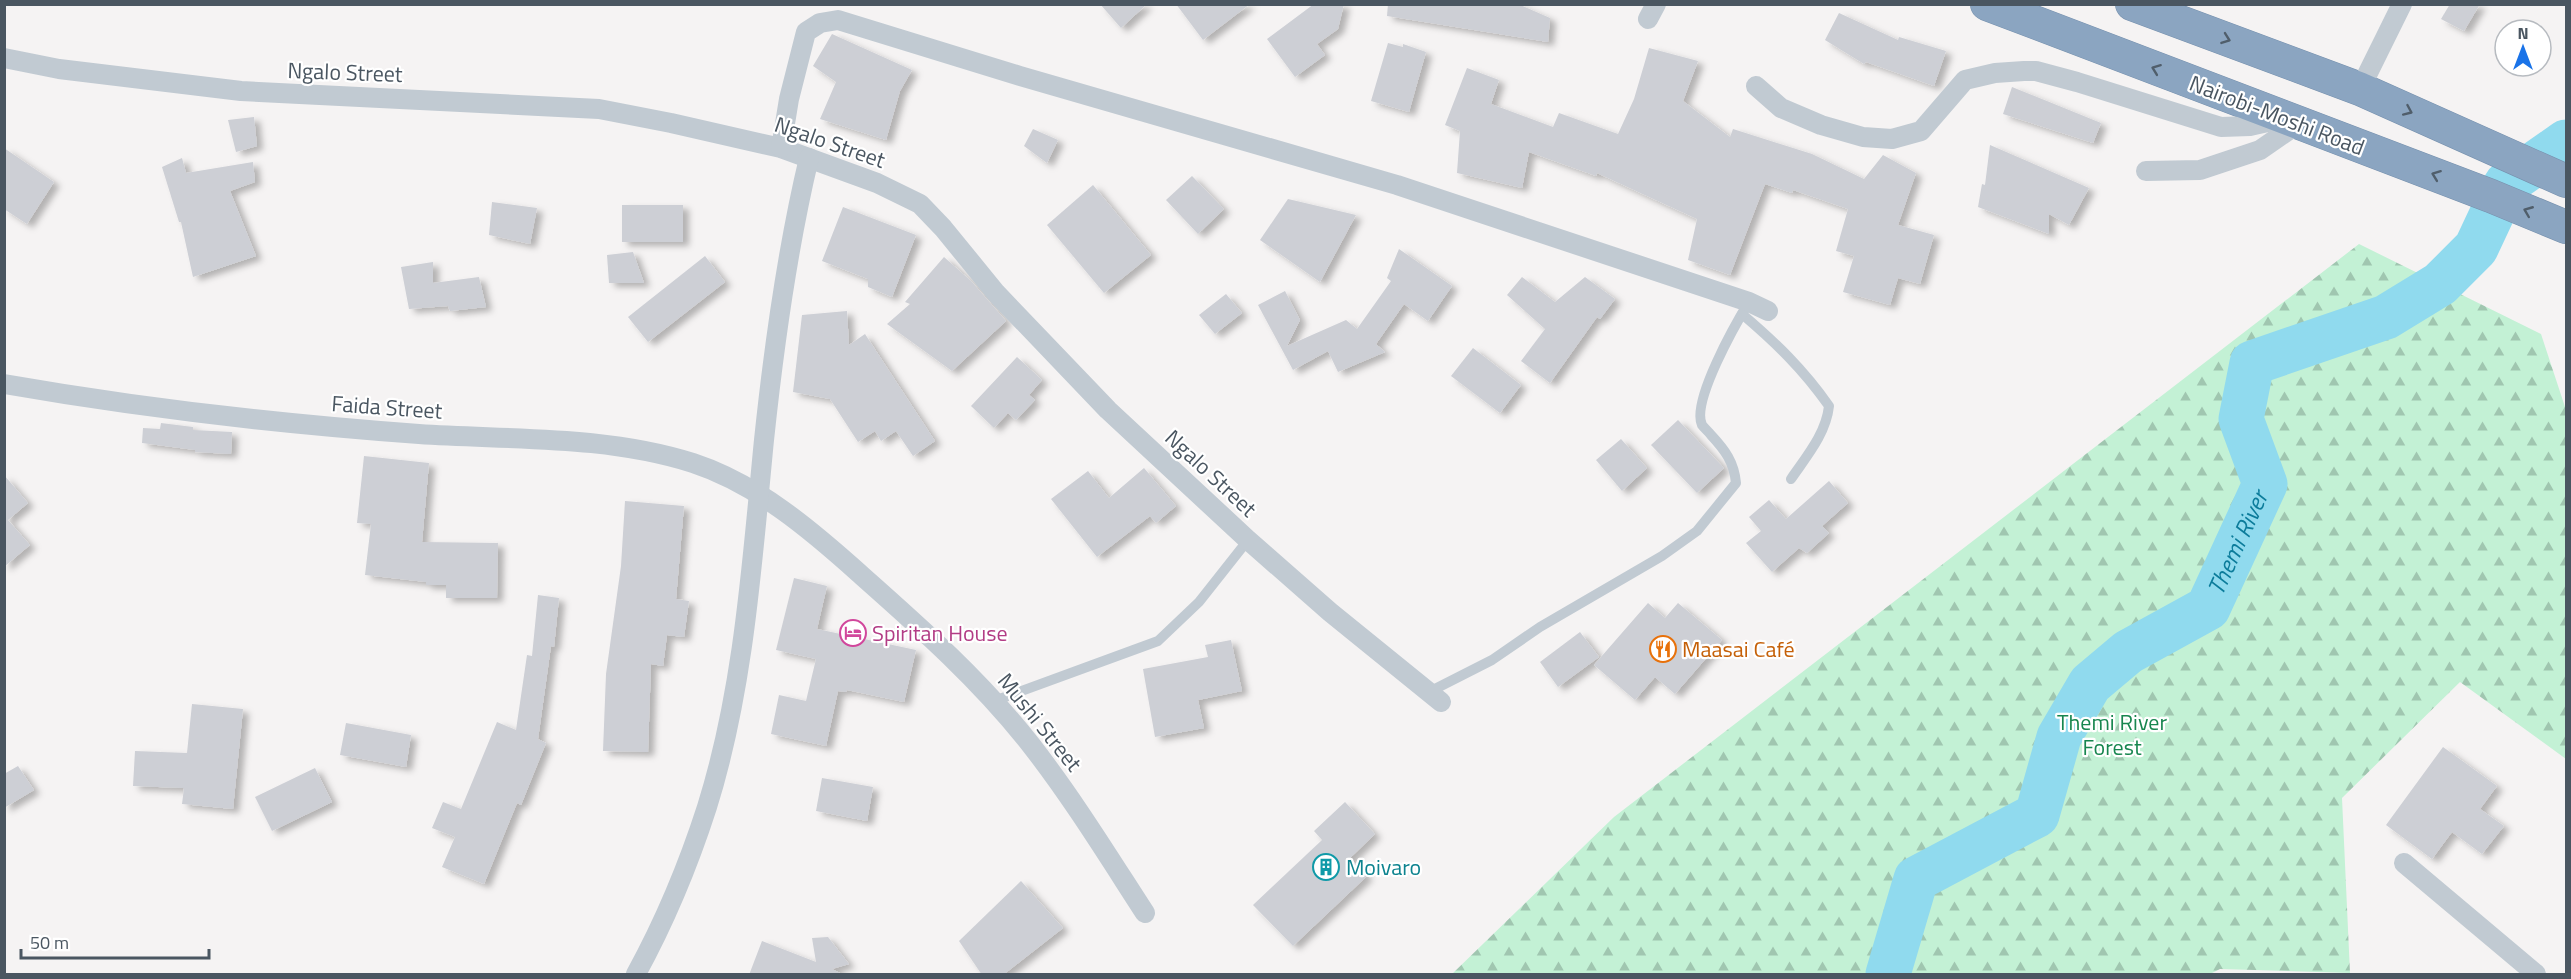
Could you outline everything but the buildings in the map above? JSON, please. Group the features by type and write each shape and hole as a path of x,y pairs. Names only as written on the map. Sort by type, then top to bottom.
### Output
{"highway":[{"name":"Nairobi-Moshi Road","path":"1987,4 2491,196 2566,227"},
{"path":"2132,4 2360,89 2566,181"}],"street":[{"path":"2360,89 2402,4"},
{"path":"781,148 789,99 806,32 820,23 838,20 1030,80 1397,185 1746,308 1768,311"},
{"name":"Ngalo Street","path":"4,58 59,69 241,91 599,109 781,148 877,183 920,204 943,228 996,293 1108,410 1248,540 1435,697"},
{"path":"1756,86 1781,108 1821,125 1863,137 1892,139 1921,131 1965,80 1995,73 2024,70 2070,80 2221,127 2292,121"},
{"path":"2146,171 2200,170 2260,150 2292,121"},
{"path":"636,975 674,901 707,806 736,676 751,575 773,363 792,231 810,158"},
{"name":"Faida Street","path":"4,384 103,399 330,427 526,439 643,450 719,473 758,496"},
{"name":"Mushi Street","path":"758,496 791,516 828,546 927,633 994,701 1070,797 1144,913"},
{"path":"2404,863 2536,975"}],"lane":[{"path":"1435,697 1540,627 1662,556 1697,531 1736,483 1731,459 1702,424 1700,410 1705,389 1730,334 1746,308 1810,379 1829,406 1827,420 1817,440 1791,479"},
{"path":"994,701 1158,641 1199,602 1248,540"}],"green space":[{"name":"Themi River Forest","path":"2359,244 2541,334 2566,410 2566,759 2460,682 2342,798 2350,973 2220,969 2210,974 1452,974 1614,817"}],"waterway":[{"name":"Themi River","path":"1888,974 1916,879 2037,815 2059,737 2090,684 2128,652 2208,608 2265,484 2241,419 2252,363 2386,317 2440,284 2476,248 2506,184 2566,142"}],"place":[{"name":"Spiritan House","path":"853,633"},
{"name":"Maasai Café","path":"1663,649"},
{"name":"Moivaro","path":"1326,867"}]}
